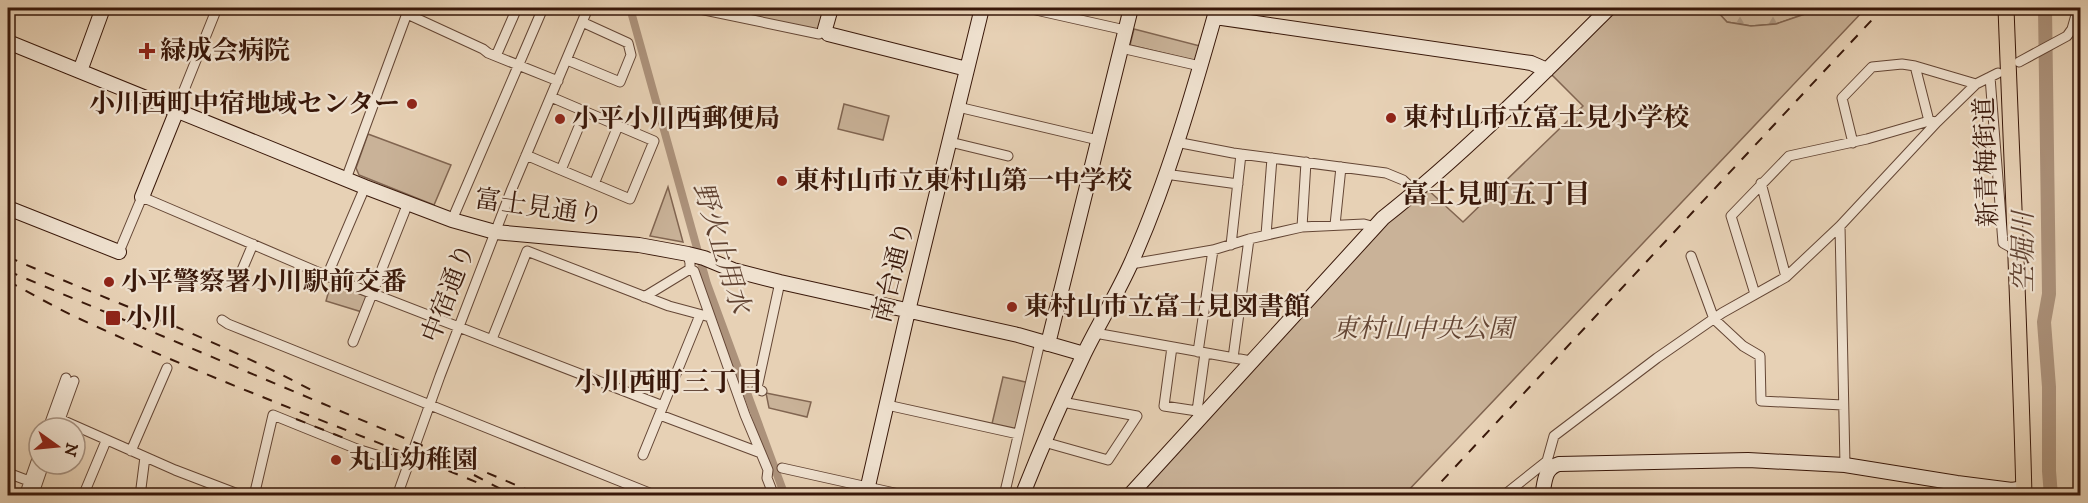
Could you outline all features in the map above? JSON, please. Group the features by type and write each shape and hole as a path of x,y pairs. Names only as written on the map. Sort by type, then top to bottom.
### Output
{"main road":[{"name":"新青梅街道","path":"2006,8 2024,492"}],"street":[{"path":"80,71 103,8"},
{"path":"8,208 119,252 217,8"},
{"path":"496,56 517,8"},
{"path":"452,220 543,8"},
{"name":"中宿通り","path":"397,495 495,232 588,8"},
{"path":"695,8 819,34 825,29 831,8"},
{"name":"南台通り","path":"868,486 982,8"},
{"path":"1027,8 1059,11 1125,30"},
{"path":"1004,495 1018,434 1098,140 1131,8"},
{"path":"1129,495 1199,413 1251,362 1383,218 1416,192 1547,70 1609,8"},
{"path":"2019,62 2065,37 2072,29 2078,8"},
{"path":"346,179 408,11 496,56 558,81"},
{"path":"1022,495 1084,354 1131,264 1176,142 1216,12 1530,63 1547,70"},
{"path":"567,60 620,82 631,55 628,43 582,22"},
{"path":"825,29 828,34 968,69"},
{"name":"富士見通り","path":"8,42 452,220 495,232 639,245 695,256 734,270 780,282 1018,335 1084,354"},
{"path":"1121,48 1200,66"},
{"path":"1853,143 1842,98 1872,67 1902,64 1915,66 1976,84"},
{"path":"1915,66 1933,122"},
{"path":"1542,495 1554,436 1713,319 1786,277 1840,226 1933,122 1976,84 1994,75 2003,243 2014,249"},
{"path":"526,155 630,199 654,141 551,97"},
{"path":"958,107 1098,140"},
{"path":"561,170 585,112"},
{"path":"1755,294 1731,216 1761,183 1789,156 1853,143 1933,122"},
{"path":"594,184 618,126"},
{"path":"950,142 1008,156"},
{"path":"1176,142 1241,154 1386,173 1403,180 1416,192"},
{"path":"1231,245 1241,154"},
{"path":"1266,235 1272,158"},
{"path":"1302,227 1306,162"},
{"path":"1335,225 1341,167"},
{"path":"1165,174 1238,184"},
{"path":"1761,183 1786,277"},
{"path":"327,276 365,187"},
{"path":"142,197 327,276 492,339 761,453"},
{"path":"353,342 408,203"},
{"path":"1131,264 1213,250 1302,227 1364,224 1375,227"},
{"path":"1840,226 1845,465"},
{"path":"1233,358 1250,239"},
{"path":"242,270 253,244"},
{"path":"1199,413 1202,352 1213,250"},
{"path":"492,339 527,251 644,297 710,317"},
{"path":"644,297 690,269 695,256"},
{"path":"1691,256 1713,319 1743,346 1761,356 1761,401 1843,405"},
{"path":"690,269 694,272 761,453 774,495"},
{"path":"762,391 757,388 780,282"},
{"path":"644,455 700,315"},
{"path":"222,320 657,495"},
{"path":"1095,333 1251,362"},
{"path":"1172,347 1164,406 1199,413"},
{"path":"131,451 167,368"},
{"path":"59,416 70,379"},
{"path":"1044,442 1108,460 1137,416 1062,402"},
{"path":"887,405 1018,434"},
{"path":"254,495 273,415 357,449 409,465"},
{"path":"87,433 243,495"},
{"path":"83,495 106,441"},
{"path":"141,495 145,457"},
{"path":"1503,495 1549,465 1748,460 1845,465 1957,489 2024,492"},
{"path":"782,468 908,495"},
{"path":"8,473 29,481"},
{"path":"24,495 31,476"},
{"path":"33,495 40,476"}],"green space":[{"path":"710,8 825,8 821,26 817,30"},
{"name":"東村山中央公園","path":"1615,8 1714,8 1727,22 1751,26 1776,24 1815,8 1866,8 1404,495 1135,496 1390,216 1427,189 1463,222 1583,106 1550,73"},
{"path":"1714,8 1815,8 1776,24 1751,26 1727,22"},
{"path":"1134,29 1200,46 1196,61 1130,45"},
{"path":"844,104 889,116 883,140 838,129"},
{"path":"368,134 451,165 434,205 359,175 356,168"},
{"path":"668,187 683,242 650,236"},
{"path":"331,283 368,297 362,312 326,301"},
{"path":"1003,377 1030,383 1018,434 991,428"},
{"path":"766,393 811,402 807,417 769,408"}],"waterway":[{"name":"野火止用水","path":"630,8 707,284 785,496"},
{"name":"空堀川","path":"2045,8 2049,294 2044,322 2049,387 2051,496"}],"railway":[{"path":"1428,496 1883,8"},
{"path":"8,257 240,355 315,392"},
{"path":"8,271 542,496"},
{"path":"8,281 71,315 179,363 481,484"},
{"path":"296,419 349,440"},
{"path":"474,475 514,496"}],"place":[{"name":"緑成会病院","path":"147,51"},
{"name":"小川西町中宿地域センター","path":"412,104"},
{"name":"東村山市立富士見小学校","path":"1391,118"},
{"name":"小平小川西郵便局","path":"560,119"},
{"name":"東村山市立東村山第一中学校","path":"782,181"},
{"name":"小平警察署小川駅前交番","path":"109,282"},
{"name":"東村山市立富士見図書館","path":"1012,307"},
{"name":"小川","path":"113,318"},
{"name":"丸山幼稚園","path":"336,460"}],"district":[{"name":"富士見町五丁目","path":"1496,195"},
{"name":"小川西町三丁目","path":"669,383"}]}
